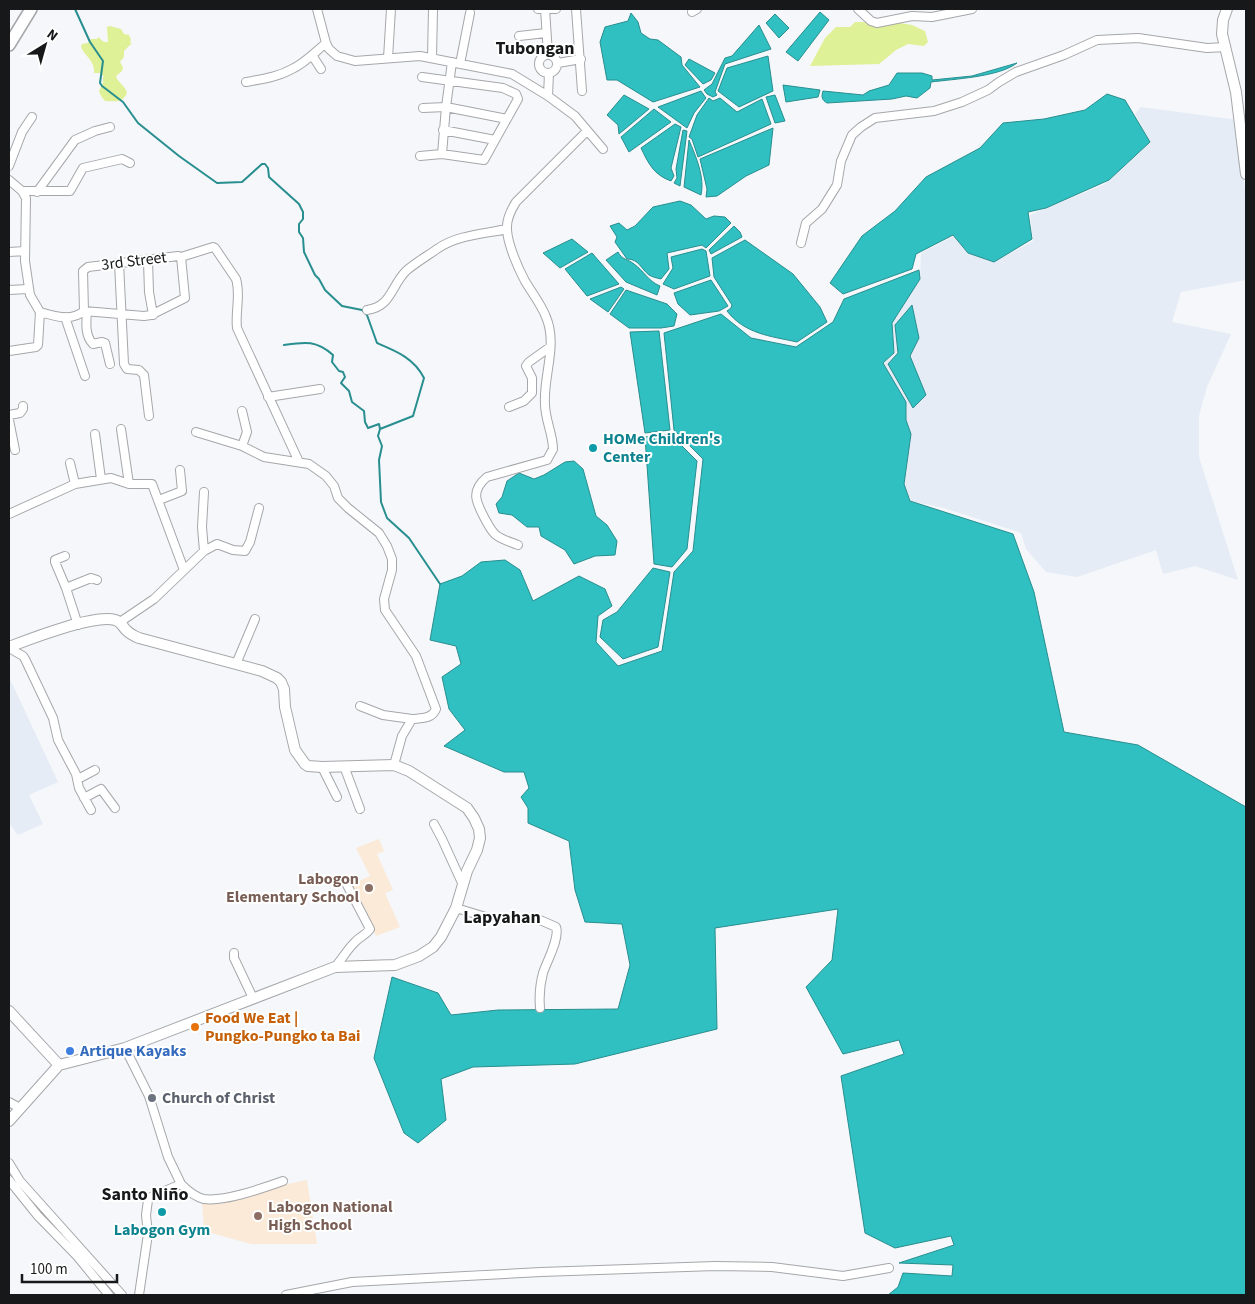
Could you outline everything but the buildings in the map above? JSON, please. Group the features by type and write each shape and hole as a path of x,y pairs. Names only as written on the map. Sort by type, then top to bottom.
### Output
{"main road":[{"path":"9,45 30,9"}],"street":[{"path":"317,9 326,42 333,53 348,60 405,56 432,58 512,74 548,96 575,116 603,149"},
{"path":"388,58 391,9"},
{"path":"432,58 433,9"},
{"path":"538,9 556,9"},
{"path":"545,9 548,54"},
{"path":"576,9 582,91"},
{"path":"858,9 871,21 877,22 910,13 932,17 972,9"},
{"path":"1227,9 1223,20 1222,34 1236,92 1246,174"},
{"path":"442,154 443,130 450,80 470,13"},
{"path":"518,36 546,33"},
{"path":"801,243 806,223 822,209 837,185 841,161 852,135 861,126 876,118 934,111 962,102 988,90 1016,72 1064,55 1097,40 1138,38 1207,48 1226,47"},
{"path":"246,82 292,69 326,42"},
{"path":"312,54 321,69"},
{"path":"548,54 553,55 558,63 557,68 549,73 540,69 538,64 543,56 548,54"},
{"path":"558,63 580,59"},
{"path":"548,96 549,73"},
{"path":"420,156 442,154 484,160 518,99 516,94 503,88 422,77"},
{"path":"423,108 446,107 507,119"},
{"path":"9,166 22,132 32,117"},
{"path":"37,192 75,140 110,127"},
{"path":"443,130 495,140"},
{"path":"518,545 496,535 489,527 477,503 476,494 481,482 487,477 547,460 551,455 553,445 545,406 550,347 547,319 541,305 524,280 515,258 507,229 510,211 516,202 588,131"},
{"path":"22,191 70,191 83,168 122,160 130,163"},
{"path":"9,180 22,191 26,198 25,261 28,289 33,302 40,312 38,345 36,347 9,351"},
{"path":"367,310 378,308 384,303 406,272 438,248 451,241 507,229"},
{"name":"3rd Street","path":"85,311 83,271 88,267 181,257 213,247 224,260 238,285 237,328 268,397"},
{"path":"9,252 25,251"},
{"path":"40,312 65,317 78,316 85,311 121,315 144,316 153,314 185,298 181,257"},
{"path":"148,261 153,314"},
{"path":"118,263 124,364 127,369 139,370 144,375 149,416"},
{"path":"9,290 28,289"},
{"path":"85,311 89,340 93,344 104,342 110,364"},
{"path":"65,317 85,376"},
{"path":"509,407 524,401 532,393 532,378 526,366 528,362 550,347"},
{"path":"299,462 268,397 320,389"},
{"path":"9,415 20,413 23,406"},
{"path":"242,412 247,432 242,446"},
{"path":"9,420 15,450"},
{"path":"121,429 129,484"},
{"path":"196,432 242,446 264,457 309,464 326,476 334,486 338,498 379,533 387,546 392,559 392,570 384,599 385,610 416,656 436,709 434,714 429,717 412,719 383,715 360,706"},
{"path":"95,434 101,479"},
{"path":"70,463 75,484"},
{"path":"159,500 182,491 180,470"},
{"path":"9,514 75,484 111,478 129,484 152,484 184,570"},
{"path":"204,492 202,527 204,551"},
{"path":"120,622 154,599 204,551 217,544 233,550 245,551 250,542 259,508"},
{"path":"65,556 55,560 55,562 78,624"},
{"path":"66,588 91,578 97,580"},
{"path":"9,647 40,635 78,624 113,619 120,622 132,635 139,638 262,671 281,682 284,689 285,707 295,750 308,766 394,765 409,771 467,808 479,829 480,838 456,908 441,937 433,947 419,956 395,965 335,967 125,1048 59,1064 9,1121"},
{"path":"236,664 255,619"},
{"path":"9,647 25,659 53,718 58,740 91,810"},
{"path":"394,765 402,736 412,719"},
{"path":"344,766 360,809"},
{"path":"322,767 337,797"},
{"path":"78,779 96,770"},
{"path":"84,798 102,790 115,808"},
{"path":"434,824 463,885"},
{"path":"335,967 353,944 370,929 347,885"},
{"path":"456,908 489,918 540,920 556,927 558,932 543,974 540,1008"},
{"path":"234,953 234,958 252,998"},
{"path":"9,1011 59,1064"},
{"path":"125,1048 149,1096 168,1157 181,1184 190,1193 204,1199 227,1197 257,1190 283,1181"},
{"path":"9,1102 20,1108"},
{"path":"9,1163 20,1181 122,1295"},
{"path":"9,1180 38,1216 72,1250 109,1295"},
{"path":"139,1295 148,1234 146,1215 148,1200 181,1184"},
{"path":"286,1295 352,1282 541,1272 715,1266 764,1267 844,1276 889,1268"}],"shaded area":[{"path":"1141,107 1238,120 1237,128 1246,198 1246,280 1181,292 1172,322 1231,334 1207,387 1199,416 1199,457 1238,580 1195,566 1163,574 1156,550 1077,577 1046,572 1026,549 1021,533 944,508 911,501 904,484 911,434 906,420 906,402 884,364 895,353 892,324 920,279 921,253 954,236 968,253 994,262 1033,241 1030,215 1105,184 1150,143 1135,114"},
{"path":"9,677 58,782 29,795 43,824 18,835 9,823"},
{"name":"Labogon Elementary School","path":"379,839 384,851 377,854 393,890 385,893 400,927 376,936 360,900 351,902 345,887 370,876 356,848"},
{"name":"Labogon National High School","path":"307,1180 317,1244 251,1244 204,1231 202,1202"}],"green space":[{"path":"855,22 881,26 894,22 912,25 925,31 928,42 924,46 908,44 896,50 879,64 810,66 825,38 836,27 850,27"},
{"path":"107,27 121,29 124,34 129,35 130,43 132,43 124,51 124,57 120,62 123,67 122,71 116,76 127,93 123,99 105,101 99,91 104,77 101,73 94,73 93,65 81,47 82,44 98,37 104,42 108,42"}],"water":[{"path":"820,12 829,20 798,61 786,52"},
{"path":"631,13 638,22 641,33 650,39 658,40 681,57 682,65 700,87 653,102 617,80 607,80 600,42 605,27 628,21"},
{"path":"775,14 789,28 779,38 766,23"},
{"path":"759,25 771,49 725,64 715,92 717,95 713,97 707,94 704,90 712,84 725,58 732,56"},
{"path":"768,56 773,91 739,107 718,91 727,68"},
{"path":"689,59 715,73 711,80 703,84 685,65"},
{"path":"1017,63 1009,68 988,74 931,82 930,88 917,98 906,96 892,99 827,103 822,97 823,91 863,95 869,91 889,85 897,73 922,73 932,76 932,80 972,76"},
{"path":"783,85 820,90 818,97 786,102"},
{"path":"701,91 706,98 694,113 687,128 658,107"},
{"path":"1107,94 1125,100 1150,142 1109,180 1046,208 1028,212 1032,239 994,262 968,253 953,235 916,254 912,269 843,294 830,283 862,236 895,211 926,177 980,148 1003,123 1044,119 1085,110"},
{"path":"624,95 649,109 619,134 618,125 607,115"},
{"path":"775,95 785,121 775,123 766,97"},
{"path":"709,98 713,101 720,98 737,112 762,99 771,124 698,157 692,139 689,137 697,115"},
{"path":"654,109 671,122 629,152 621,137"},
{"path":"675,124 681,127 671,168 674,176 671,181 656,172 641,148"},
{"path":"773,128 769,165 746,176 717,196 706,197 707,189 700,159"},
{"path":"683,130 687,131 680,186 674,183 677,178 676,169"},
{"path":"689,140 701,174 701,195 684,187"},
{"path":"680,201 691,205 706,219 714,216 725,217 731,223 706,248 702,245 667,253 669,269 661,279 653,277 646,273 637,262 627,259 615,242 617,237 610,226 619,223 627,230 635,226 653,207"},
{"path":"734,226 742,237 711,254 709,250"},
{"path":"572,239 588,252 560,268 543,253"},
{"path":"745,240 793,274 820,307 827,322 797,342 759,333 734,319 727,311 732,305 714,277 712,258"},
{"path":"702,249 706,251 710,276 674,289 663,284 673,268 671,257"},
{"path":"618,252 621,257 634,264 660,286 657,295 626,282 606,260"},
{"path":"592,253 619,284 587,296 565,269"},
{"path":"919,270 920,279 892,323 894,353 883,363 906,402 906,420 911,434 904,484 910,501 1013,534 1034,592 1064,732 1138,745 1246,807 1246,1295 888,1295 898,1287 903,1273 952,1276 953,1265 899,1263 954,1245 951,1236 895,1248 865,1233 841,1076 904,1054 899,1040 843,1054 806,987 832,960 838,909 715,928 717,1029 575,1064 473,1067 441,1079 446,1120 418,1143 404,1133 374,1058 392,977 438,993 451,1015 498,1010 618,1009 630,965 622,924 585,922 575,890 569,841 528,823 528,808 521,797 529,788 524,772 504,772 444,746 465,730 449,709 442,677 461,664 456,646 430,640 440,584 462,576 481,562 505,560 520,570 533,601 579,576 605,589 612,606 598,616 596,642 618,666 662,651 674,572 693,551 703,459 674,430 664,333 721,314 751,338 796,347 833,322 844,299"},
{"path":"711,280 728,306 719,311 690,315 678,304 674,293"},
{"path":"621,287 624,289 608,312 590,299"},
{"path":"626,290 667,304 677,314 674,326 629,328 610,314"},
{"path":"912,305 919,338 910,356 926,395 913,408 888,364 898,353 895,325"},
{"path":"659,331 670,430 645,433 630,332"},
{"path":"670,434 697,461 687,549 672,567 654,564 645,437"},
{"path":"574,461 583,469 596,516 607,525 617,541 615,555 595,556 574,564 565,550 541,536 539,527 527,527 512,515 499,513 496,504 502,497 507,481 519,473 534,479 565,462"},
{"path":"653,568 670,572 658,647 623,659 600,637 603,620 617,612"}],"waterway":[{"path":"75,9 90,42 103,61 100,83 102,86 123,102 138,123 217,183 242,182 262,164 265,164 268,168 269,177 299,204 303,212 303,219 299,224 299,232 303,238 304,252 325,290 342,306 362,310 367,315 377,343 404,356 420,371 424,378 413,416 380,429 378,436 382,446 379,460 381,502 387,518 409,538 440,584"},
{"path":"284,345 298,343 316,344 333,355 332,362 339,371 343,372 345,377 341,383 349,391 352,402 364,411 365,422 368,428 379,424 380,429"}],"place":[{"name":"HOMe Children's Center","path":"593,448"},
{"name":"Labogon Elementary School","path":"369,888"},
{"name":"Food We Eat | Pungko-Pungko ta Bai","path":"195,1027"},
{"name":"Artique Kayaks","path":"70,1051"},
{"name":"Church of Christ","path":"152,1098"},
{"name":"Labogon Gym","path":"162,1212"},
{"name":"Labogon National High School","path":"258,1216"}],"district":[{"name":"Tubongan","path":"535,48"},
{"name":"Lapyahan","path":"502,917"},
{"name":"Santo Niño","path":"145,1194"}]}
